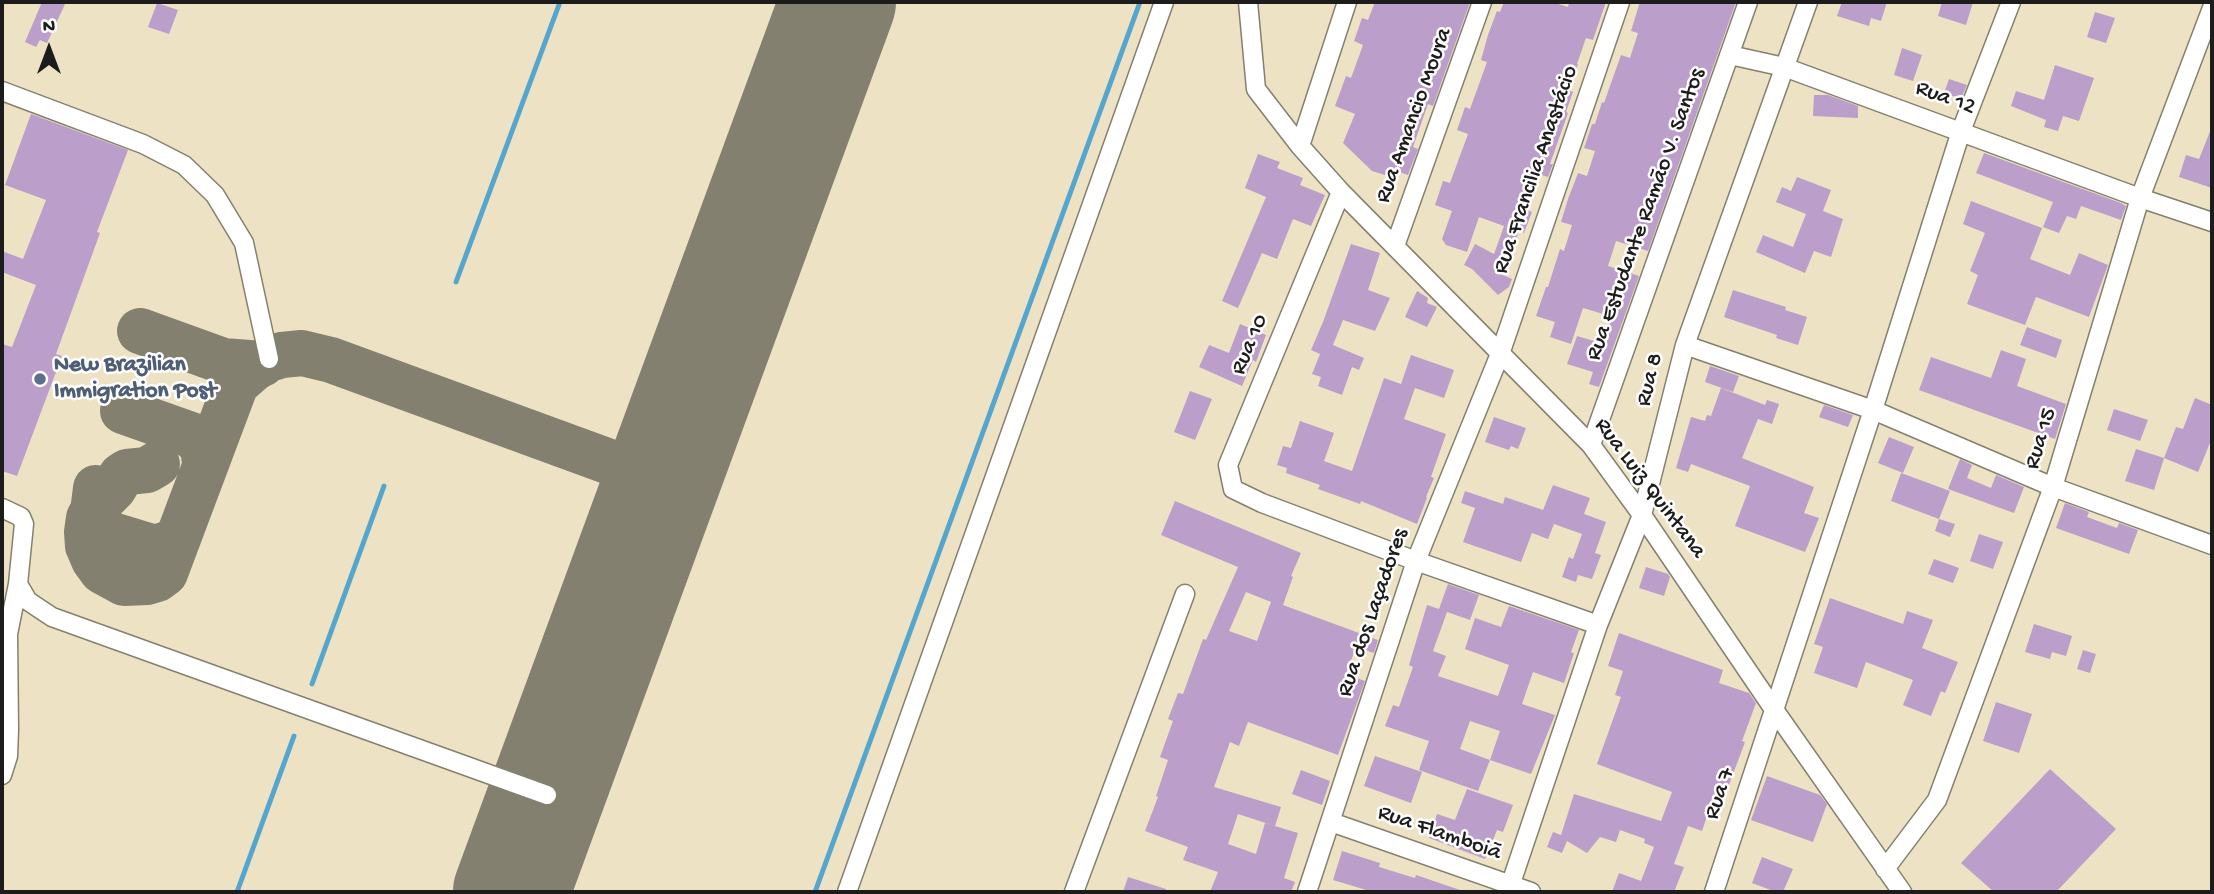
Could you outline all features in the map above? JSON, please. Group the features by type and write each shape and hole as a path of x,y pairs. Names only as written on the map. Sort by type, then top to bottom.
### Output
{"street":[{"path":"847,892 1164,2"},
{"name":"Rua Luiz Quintana","path":"1248,2 1256,89 1300,146 1341,192 1591,445 1642,514 1902,892"},
{"path":"1300,146 1347,2"},
{"name":"Rua Amancio Moura","path":"1395,246 1482,2"},
{"name":"Rua Francilia Anastácio","path":"1500,354 1620,2"},
{"name":"Rua Estudante Ramão V. Santos","path":"1591,445 1748,2"},
{"name":"Rua 8","path":"1510,889 1598,625 1642,514 1685,345 1808,2"},
{"path":"1775,711 1961,131 2011,2"},
{"name":"Rua 15","path":"1885,869 1937,800 2053,486 2140,198 2212,8"},
{"name":"Rua 12","path":"1730,55 1784,67 2212,222"},
{"path":"4,97 143,145 184,165 215,195 244,243 269,359"},
{"name":"Rua 10","path":"1341,192 1228,465 1233,489 1262,503 1416,561"},
{"path":"1685,345 1873,410 2053,486 2212,545"},
{"name":"Rua dos Laçadores","path":"1307,892 1416,561 1500,354"},
{"path":"2,508 21,517 24,524 18,584 8,634 8,756 2,775"},
{"path":"1416,561 1598,625"},
{"path":"18,584 28,601 52,617 547,795"},
{"path":"1074,892 1185,594"},
{"name":"Rua 7","path":"1714,892 1775,711"},
{"name":"Rua Flamboiã","path":"1331,822 1510,889 1531,892"}],"building":[{"path":"42,2 66,2 47,43 40,40 36,47 25,42"},
{"path":"1375,2 1470,2 1433,106 1428,104 1413,147 1418,149 1408,175 1391,169 1388,176 1372,171 1343,143 1355,114 1335,106 1346,76 1351,78 1363,45 1354,41 1362,18 1368,20"},
{"path":"1504,2 1552,2 1568,7 1569,2 1606,2 1593,40 1586,38 1577,64 1569,90 1573,92 1566,112 1568,113 1550,164 1553,164 1548,177 1538,174 1526,210 1532,212 1524,233 1519,231 1503,275 1512,279 1509,287 1498,295 1472,269 1464,265 1475,244 1494,254 1504,226 1479,217 1467,252 1446,245 1442,239 1452,211 1435,205 1443,181 1450,183 1468,134 1457,130 1465,107 1470,109 1487,62 1481,60 1488,35 1497,11 1500,12"},
{"path":"1640,2 1736,2 1648,251 1616,241 1608,266 1639,276 1599,387 1589,384 1593,372 1567,364 1577,336 1601,343 1610,316 1583,308 1571,344 1550,337 1555,322 1536,316 1560,249 1564,251 1572,225 1561,222 1568,199 1578,173 1587,176 1595,151 1584,148 1592,124 1595,124 1602,102 1604,103 1621,55 1630,58 1638,33 1631,31"},
{"path":"1842,2 1887,2 1881,21 1871,18 1869,26 1837,16"},
{"path":"1942,2 1973,2 1966,25 1938,16"},
{"path":"157,3 178,10 169,34 148,27"},
{"path":"2095,12 2115,18 2106,43 2087,37"},
{"path":"1902,48 1922,55 1913,81 1894,75"},
{"path":"2055,65 2094,78 2079,121 2063,116 2058,131 2044,127 2046,120 2011,106 2016,91 2044,100"},
{"path":"1949,79 1967,85 1961,99 1944,93"},
{"path":"1814,95 1828,95 1858,106 1858,118 1813,116"},
{"path":"31,114 128,150 56,354 62,356 17,476 2,471 2,344 12,347 36,285 2,272 2,251 23,259 46,200 5,185"},
{"path":"2211,129 2212,188 2179,177 2186,155 2199,159"},
{"path":"1984,153 2121,203 2126,206 2121,220 2081,206 2076,219 2067,216 2059,233 2043,227 2053,202 1976,173"},
{"path":"1258,154 1280,162 1277,168 1303,178 1300,185 1325,195 1311,226 1293,219 1277,259 1262,253 1238,308 1222,301 1266,197 1245,188"},
{"path":"1797,177 1831,190 1823,211 1843,219 1831,257 1814,251 1805,273 1756,252 1763,235 1793,247 1806,214 1776,202 1782,187 1791,191"},
{"path":"1971,201 2042,228 2030,259 2070,275 2079,253 2108,265 2089,317 2036,297 2025,325 1967,304 1978,275 1970,271 1985,233 1963,224"},
{"path":"1351,244 1380,253 1368,290 1390,298 1375,331 1343,320 1333,345 1364,358 1359,370 1352,367 1342,395 1318,386 1321,377 1312,374 1320,354 1311,350"},
{"path":"1733,290 1786,307 1785,310 1807,317 1798,345 1724,317"},
{"path":"1417,291 1428,298 1427,303 1437,307 1427,327 1405,317"},
{"path":"1240,324 1266,335 1256,362 1253,360 1242,386 1199,367 1209,345 1229,353"},
{"path":"2027,327 2062,340 2056,358 2020,345"},
{"path":"2001,350 2026,359 2017,386 2066,404 2055,439 1919,390 1931,357 1991,378"},
{"path":"1411,355 1454,370 1444,398 1415,388 1404,419 1446,434 1417,524 1361,501 1360,504 1318,489 1320,485 1286,473 1287,468 1277,465 1283,446 1291,448 1300,421 1334,433 1324,461 1352,471 1384,378 1401,384"},
{"path":"1710,366 1739,376 1733,392 1705,382"},
{"path":"1721,388 1765,405 1767,400 1779,404 1772,424 1758,419 1742,458 1814,487 1804,513 1819,518 1805,552 1735,526 1750,486 1691,464 1688,472 1676,468 1691,417 1705,421 1707,415 1711,416"},
{"path":"1190,391 1212,399 1195,440 1174,432"},
{"path":"2195,398 2212,405 2212,438 2198,472 2164,458 2176,427 2183,429"},
{"path":"1824,405 1853,415 1848,427 1819,417"},
{"path":"2114,409 2148,420 2140,441 2107,430"},
{"path":"1494,417 1526,428 1518,449 1511,446 1509,450 1485,442"},
{"path":"1889,437 1914,447 1903,473 1878,463"},
{"path":"2136,449 2164,458 2154,490 2125,481"},
{"path":"1960,459 1972,465 1967,478 1991,488 1996,475 2024,487 2014,513 1948,489"},
{"path":"1901,473 1950,491 1939,519 1891,501"},
{"path":"1553,485 1590,498 1584,514 1606,522 1595,553 1601,555 1592,579 1578,575 1576,582 1562,577 1569,557 1573,559 1582,534 1554,524 1548,539 1532,533 1521,562 1463,542 1475,508 1461,503 1465,491 1503,504 1505,497 1543,510"},
{"path":"1175,501 1301,553 1283,605 1378,640 1374,653 1356,647 1346,674 1365,681 1338,755 1248,722 1239,746 1230,742 1214,787 1281,807 1275,826 1238,814 1228,844 1256,854 1265,823 1298,833 1284,878 1295,882 1291,892 1210,892 1218,872 1183,860 1188,847 1145,831 1168,760 1160,757 1173,721 1168,719 1178,693 1183,694 1203,639 1206,640 1238,567 1161,535","holes":["1246,592 1271,602 1257,641 1229,631"]},
{"path":"2065,503 2089,512 2087,517 2117,528 2119,523 2138,530 2129,554 2056,528"},
{"path":"1939,519 1955,524 1950,537 1935,531"},
{"path":"1979,534 2003,542 1993,569 1970,561"},
{"path":"1934,559 1959,568 1953,583 1928,574"},
{"path":"1646,567 1670,577 1664,596 1639,588"},
{"path":"1448,584 1479,595 1470,620 1447,612 1433,651 1446,656 1438,676 1498,696 1509,665 1465,649 1475,618 1501,627 1509,606 1579,630 1564,683 1533,672 1522,704 1555,715 1531,774 1490,760 1478,791 1419,770 1429,741 1385,726 1393,705 1399,707 1413,667 1409,665 1427,605 1439,609","holes":["1470,721 1500,731 1490,760 1460,749"]},
{"path":"1830,598 1903,624 1907,611 1933,620 1922,648 1958,662 1945,693 1941,691 1931,716 1903,705 1913,680 1866,662 1857,688 1814,673 1823,647 1814,644"},
{"path":"2034,624 2072,636 2066,656 2052,652 2050,659 2025,652"},
{"path":"1619,633 1723,670 1719,683 1749,693 1756,703 1742,741 1745,742 1720,809 1711,805 1702,831 1688,826 1674,864 1684,867 1674,892 1612,892 1619,873 1641,881 1654,847 1644,843 1645,839 1620,830 1616,842 1600,837 1587,853 1567,841 1562,853 1547,847 1553,832 1561,835 1574,794 1661,821 1672,792 1597,764 1621,697 1615,695 1623,671 1608,666"},
{"path":"2083,650 2096,654 2090,673 2077,669"},
{"path":"1996,702 2032,714 2019,753 1983,741"},
{"path":"1375,756 1422,772 1411,803 1364,786"},
{"path":"2050,769 2116,829 2056,892 1994,892 1961,863"},
{"path":"1301,770 1330,781 1322,805 1292,794"},
{"path":"1767,776 1820,795 1827,804 1813,842 1751,820"},
{"path":"1467,789 1513,805 1503,832 1497,830 1485,859 1429,838 1437,814 1455,820"},
{"path":"1342,851 1380,863 1379,867 1415,878 1416,875 1460,890 1373,892 1333,880"},
{"path":"1762,857 1793,869 1783,892 1752,883"},
{"path":"1128,877 1166,889 1166,892 1123,892"}],"waterway":[{"path":"456,282 560,2"},
{"path":"815,892 1140,2"},
{"path":"312,684 384,486"},
{"path":"237,892 294,736"}],"taxiway":[{"path":"140,331 223,361 262,364"},
{"path":"157,464 147,470 127,472 121,476 89,518 88,546 94,560 102,571 124,583 147,582 165,573 236,384 253,369 282,355 302,353 331,360 618,465 640,466 653,462 676,444"},
{"path":"123,411 191,435 203,446 205,463"},
{"path":"618,465 630,473 642,492 646,524"},
{"path":"96,488 93,512 109,534 155,548 176,541"}],"runway":[{"path":"511,892 838,2"}],"place":[{"name":"New Brazilian Immigration Post","path":"40,379"}]}
